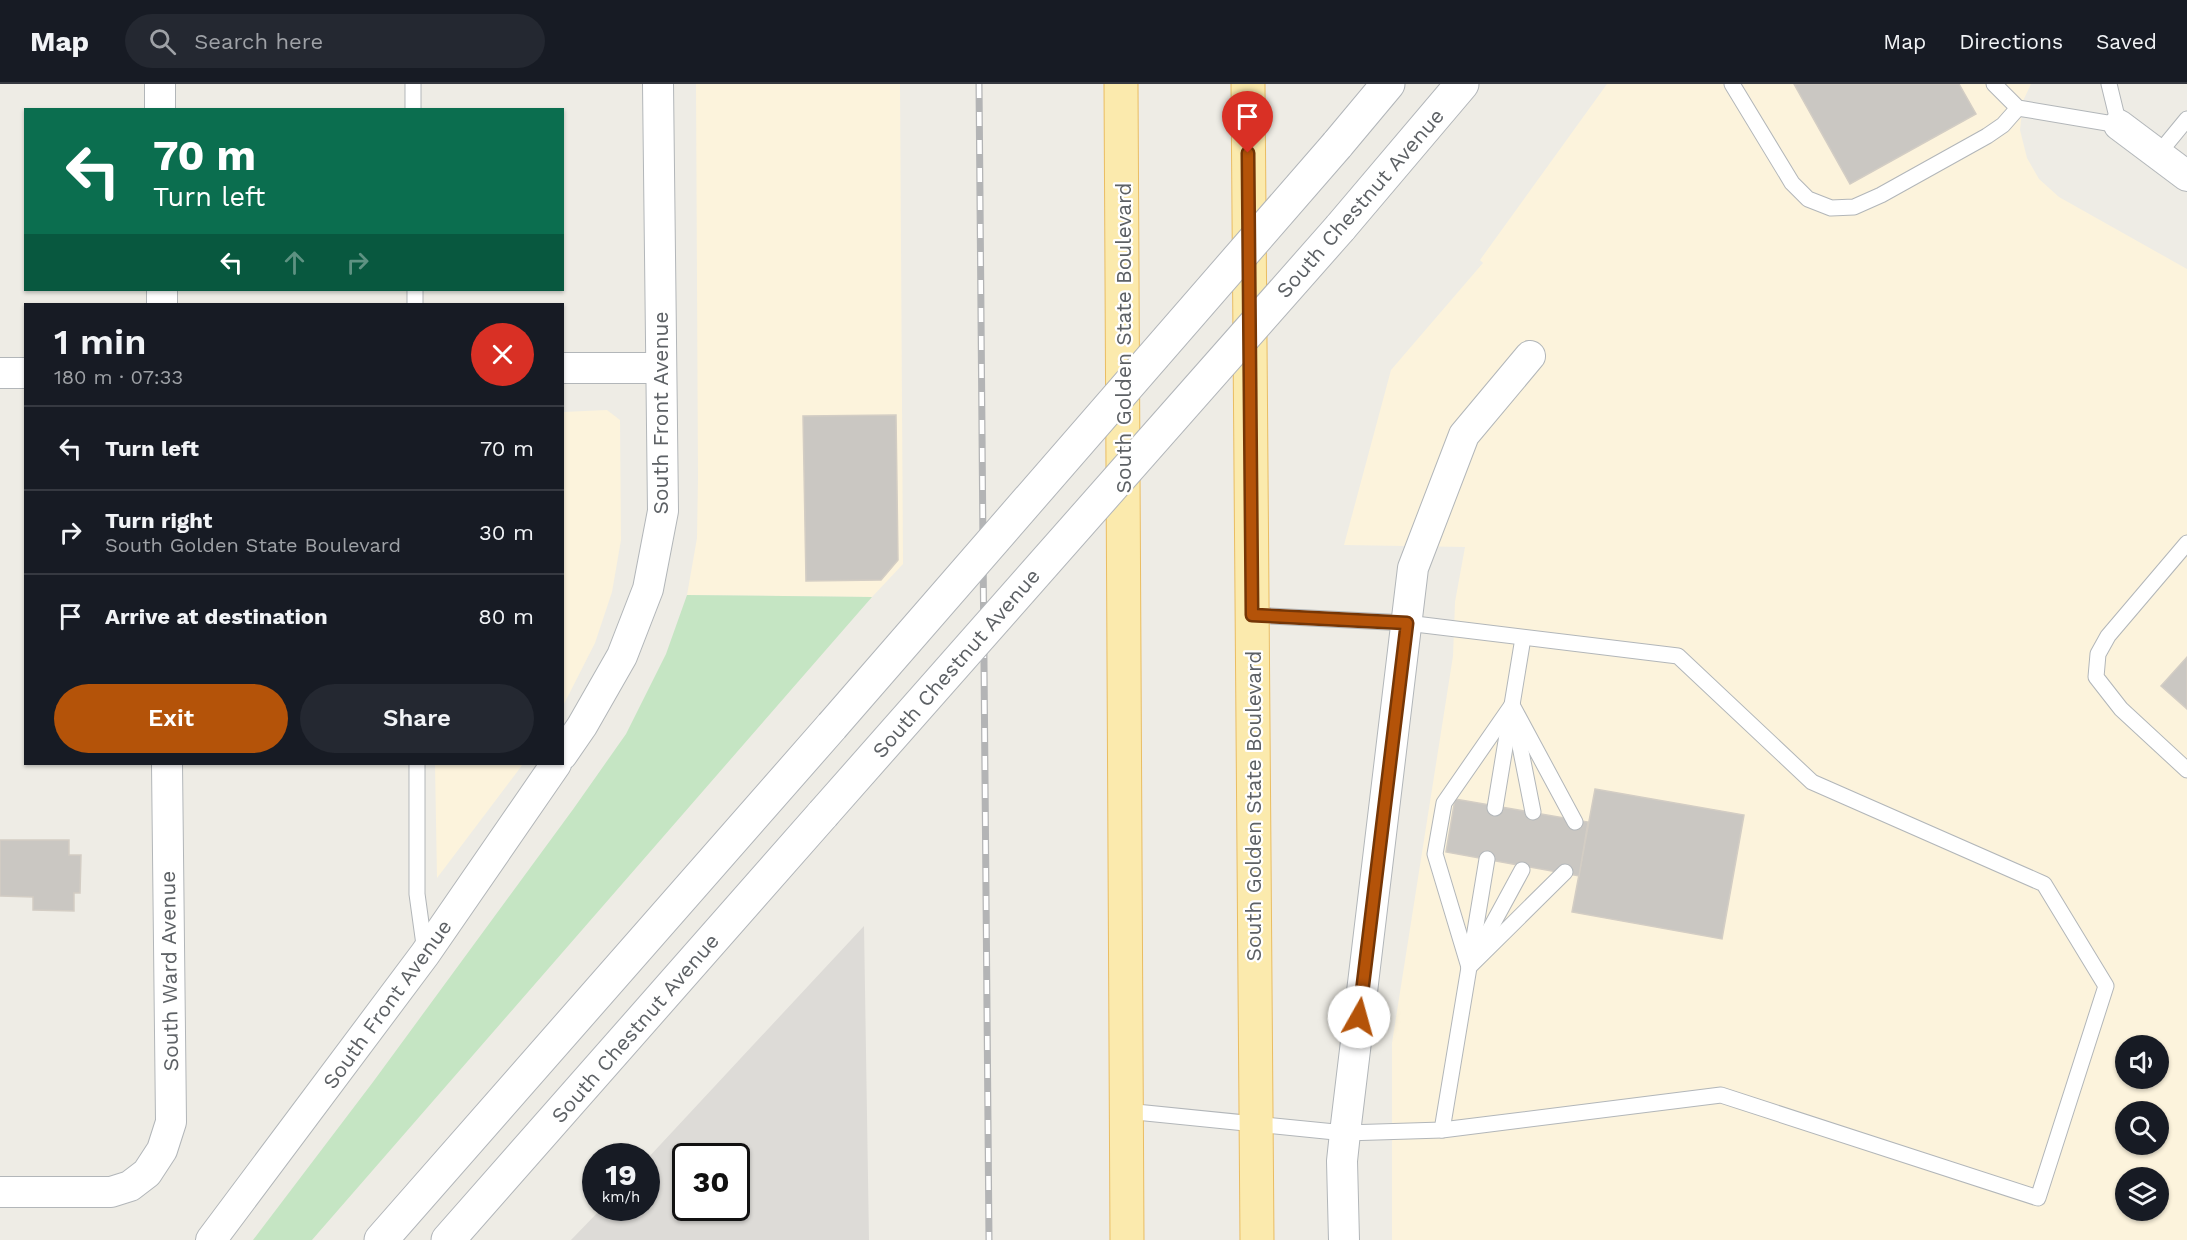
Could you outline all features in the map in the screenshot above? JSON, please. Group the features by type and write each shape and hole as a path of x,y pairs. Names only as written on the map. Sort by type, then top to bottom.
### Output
{"main road":[{"name":"South Golden State Boulevard","path":"1121,84 1127,1240"},
{"name":"South Golden State Boulevard","path":"1248,84 1257,1240"},
{"path":"381,1240 832,726 1388,84"},
{"name":"South Chestnut Avenue","path":"448,1240 1340,228 1462,84"}],"street":[{"path":"160,84 160,108"},
{"name":"South Front Avenue","path":"564,751 582,726 622,656 648,589 663,511 658,84"},
{"path":"2119,124 2187,176"},
{"path":"1344,1240 1342,1161 1413,568 1464,435 1530,356"},
{"path":"564,368 660,368"},
{"path":"0,373 24,373"},
{"name":"South Ward Avenue","path":"0,1192 111,1192 130,1186 147,1173 162,1150 171,1122 167,765"},
{"name":"South Front Avenue","path":"211,1240 425,954 555,765"}],"lane":[{"path":"413,84 413,108"},
{"path":"1732,84 1792,183 1808,199 1831,208 1854,207 1881,195 1987,136 2003,125 2018,108"},
{"path":"1994,84 2018,108 2119,124 2109,84"},
{"path":"2159,153 2187,119"},
{"path":"2187,543 2108,636 2098,654 2096,677 2121,709 2187,770"},
{"path":"1126,1111 1345,1133 1442,1130 1721,1095 2038,1198 2106,986 2044,884 1812,782 1678,656 1407,623 1252,615"},
{"path":"1495,808 1523,638"},
{"path":"1512,705 1533,813"},
{"path":"1512,705 1575,822"},
{"path":"1469,967 1435,854 1444,802 1512,705"},
{"path":"417,765 417,894 425,954"},
{"path":"1442,1130 1487,859"},
{"path":"1469,967 1522,870"},
{"path":"1469,967 1565,872"}],"shaded area":[{"path":"696,84 900,84 903,564 872,597 687,595 697,538"},
{"path":"1607,84 2031,84 2023,101 2020,130 2027,158 2039,179 2059,197 2187,269 2187,1240 1392,1240 1392,1043 1453,656 1455,602 1465,547 1344,545 1391,370 1483,263 1480,260"},
{"path":"607,410 620,420 621,540 612,592 595,643 564,704 564,412"},
{"path":"435,765 522,765 437,878"},
{"path":"864,926 869,1240 571,1240 589,1221 660,1221 660,1145"}],"green space":[{"path":"687,595 872,597 312,1240 253,1240 373,1082 626,734 666,654"}],"building":[{"path":"1794,84 1959,84 1976,114 1850,184"},
{"path":"896,415 898,560 881,580 806,581 803,416"},
{"path":"2187,657 2187,709 2161,686"},
{"path":"1595,789 1744,815 1722,939 1572,912"},
{"path":"1455,799 1588,822 1579,876 1446,852"},
{"path":"0,840 69,840 69,855 81,855 80,893 74,893 74,911 33,910 33,897 0,896"}],"railway":[{"path":"979,84 989,1240"}],"route":[{"path":"1248,153 1252,615 1407,623 1359,1017"}]}
